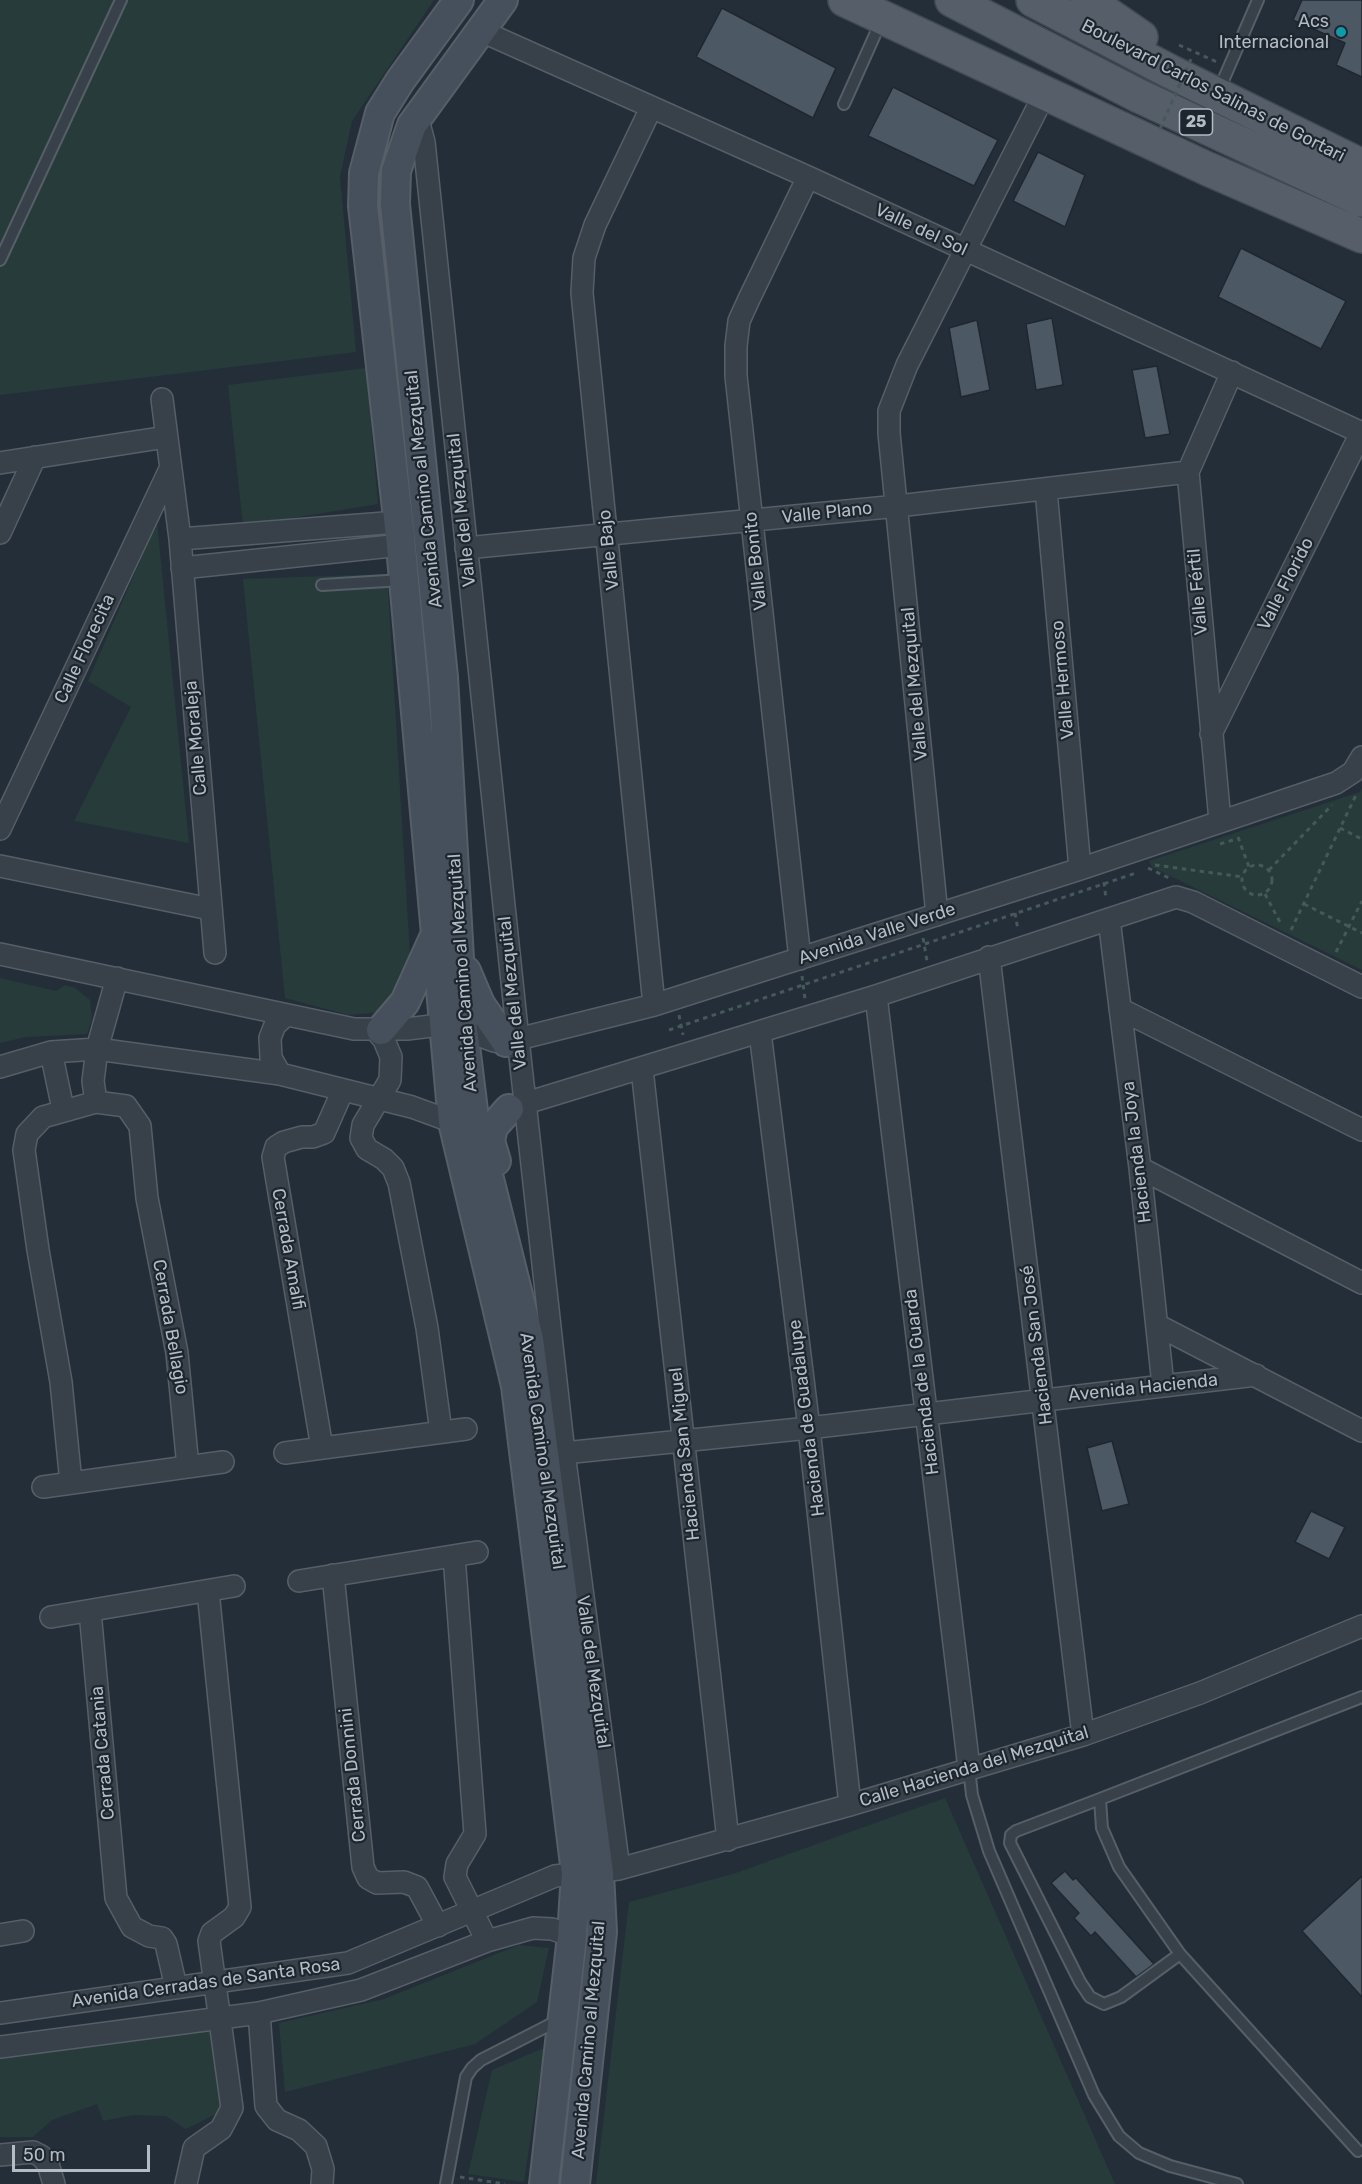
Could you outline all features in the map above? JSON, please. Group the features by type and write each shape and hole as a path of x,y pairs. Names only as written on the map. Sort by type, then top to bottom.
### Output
{"main road":[{"name":"Avenida Camino al Mezquital","path":"446,940 450,759 412,539 363,206 364,173 380,113 400,81 459,0"},
{"name":"Avenida Camino al Mezquital","path":"502,0 417,116 396,171 395,204 426,505 412,539 404,580 446,940 463,1120 516,1386 598,1872 572,1936 544,2184"},
{"path":"845,0 1362,236"},
{"name":"Boulevard Carlos Salinas de Gortari","path":"952,0 1139,96 1362,200"},
{"path":"1087,0 1141,37 1178,58"},
{"name":"Boulevard Carlos Salinas de Gortari","path":"1039,4 1178,58 1224,80 1362,165"},
{"path":"378,1030 405,1002 446,940 489,1018 512,1040"},
{"path":"517,1106 493,1127 490,1141 525,1263 529,1339"},
{"name":"Avenida Camino al Mezquital","path":"463,1120 499,1227 529,1339 598,1872 602,1932 575,2184"}],"street":[{"name":"Valle del Sol","path":"480,30 808,177 1362,433"},
{"name":"Valle del Mezquital","path":"928,918 898,506 889,433 893,396 1045,93"},
{"name":"Valle Bajo","path":"651,108 595,225 584,258 582,293 654,1005"},
{"name":"Valle del Mezquital","path":"417,116 424,142 466,548 517,1106 564,1453 598,1872"},
{"name":"Valle Bonito","path":"800,960 736,376 736,346 739,321 808,177"},
{"name":"Valle Fértil","path":"1220,821 1210,735 1188,472 1232,372"},
{"name":"Calle Moraleja","path":"162,399 180,539 210,909 216,953"},
{"name":"Valle Florido","path":"1210,735 1362,433"},
{"path":"0,463 166,437"},
{"path":"0,533 35,457"},
{"name":"Calle Florecita","path":"0,829 170,469"},
{"name":"Valle Plano","path":"466,548 898,506 1188,472"},
{"name":"Valle Hermoso","path":"1046,490 1080,869"},
{"path":"180,539 267,532 412,539"},
{"path":"267,532 269,560"},
{"path":"182,568 269,560 412,539"},
{"name":"Avenida Valle Verde","path":"0,954 354,1029 453,1027 494,1041 512,1040 654,1005 1080,869 1336,783 1360,762"},
{"path":"0,866 210,909"},
{"path":"0,1067 51,1052 97,1049 280,1074 463,1120 642,1069 876,996 1021,946 1176,897 1193,902 1362,987"},
{"name":"Hacienda la Joya","path":"1109,919 1140,1168 1163,1385"},
{"name":"Hacienda San José","path":"989,957 1083,1735"},
{"path":"96,1102 93,1081 97,1049 117,978"},
{"name":"Hacienda de la Guarda","path":"876,996 969,1768"},
{"path":"1120,1009 1362,1130"},
{"path":"280,1074 271,1058 270,1038 275,1025 285,1016"},
{"path":"378,1030 391,1057 390,1080 363,1125 361,1138 367,1149 384,1159 393,1168 399,1183 427,1328 441,1432"},
{"name":"Hacienda de Guadalupe","path":"760,1032 809,1428 850,1805"},
{"path":"51,1052 63,1109"},
{"name":"Hacienda San Miguel","path":"642,1069 728,1840"},
{"name":"Cerrada Amalfi","path":"322,1448 273,1157 276,1147 284,1142 324,1133 344,1090"},
{"name":"Cerrada Bellagio","path":"71,1483 61,1382 38,1250 24,1150 27,1134 32,1126 43,1117 63,1109 96,1102 126,1106 140,1126 147,1198 177,1353 188,1467"},
{"path":"1140,1168 1362,1283"},
{"name":"Avenida Hacienda","path":"1157,1325 1362,1431"},
{"name":"Avenida Hacienda","path":"564,1453 809,1428 1256,1375"},
{"path":"285,1453 466,1430"},
{"path":"43,1487 223,1462"},
{"path":"299,1581 477,1552"},
{"path":"454,1556 476,1834 457,1864 455,1877 487,1941"},
{"name":"Cerrada Donnini","path":"333,1575 363,1867 368,1878 377,1883 405,1882 417,1887 438,1926"},
{"path":"51,1617 234,1586"},
{"path":"186,2184 190,2158 201,2141 221,2129 232,2108 222,2019 209,1941 212,1933 234,1917 240,1907 208,1591"},
{"name":"Cerrada Catania","path":"90,1611 116,1898 132,1927 149,1936 162,1938 166,1944 176,1988"},
{"name":"Calle Hacienda del Mezquital","path":"598,1872 728,1840 1083,1735 1200,1693 1362,1626"},
{"name":"Avenida Cerradas de Santa Rosa","path":"0,2013 348,1963 555,1876 598,1872"},
{"name":"Avenida Cerradas de Santa Rosa","path":"0,2047 259,2013 361,1990 487,1941 533,1928 552,1929 572,1936"},
{"path":"0,1935 23,1931"},
{"path":"259,2013 269,2112 310,2138 321,2157 322,2184"},
{"path":"0,2155 33,2152 51,2174"}],"lane":[{"path":"0,260 122,0"},
{"path":"1224,80 1258,0"},
{"path":"844,104 883,17"},
{"path":"322,585 404,580"},
{"path":"1180,1954 1121,1998 1104,2004 1090,1997 1080,1982 1010,1843 1011,1835 1016,1831 1362,1697"},
{"path":"969,1768 972,1795 989,1851 1094,2095 1119,2136 1139,2153 1170,2166 1237,2184"},
{"path":"1100,1799 1102,1828 1114,1857 1135,1892 1180,1954 1358,2151"},
{"path":"447,2180 466,2077 472,2068 481,2060 563,2018"}],"path":[{"path":"1160,129 1178,58 1224,80"},
{"path":"1265,894 1288,936 1359,789 1360,762"},
{"path":"1269,870 1333,804"},
{"path":"1340,828 1362,839"},
{"path":"1238,837 1250,867"},
{"path":"1101,862 1109,919"},
{"path":"669,1030 1136,873 1139,863 1243,878"},
{"path":"1261,865 1269,870 1272,884 1265,894 1248,893 1244,888 1243,878 1250,867 1261,865"},
{"path":"1011,891 1021,946"},
{"path":"1333,959 1362,901"},
{"path":"1304,904 1362,933"},
{"path":"928,918 924,945 929,977"},
{"path":"800,960 808,1017"},
{"path":"675,998 687,1055"},
{"path":"447,2180 506,2184"}],"green space":[{"path":"0,0 434,0 352,121 340,177 356,352 0,395"},
{"path":"366,368 378,504 243,526 228,385"},
{"path":"157,522 189,843 74,821 131,707 88,681"},
{"path":"387,574 411,972 394,1011 348,1015 285,998 243,579"},
{"path":"1362,788 1362,970 1152,867 1149,861 1360,792"},
{"path":"0,978 56,991 65,985 75,988 90,1000 92,1019 87,1034 26,1037 0,1043"},
{"path":"945,1798 1115,2184 596,2184 629,1902 733,1874"},
{"path":"519,1945 549,1948 537,2002 475,2044 285,2092 279,2023 384,1999"},
{"path":"214,2030 222,2111 186,2129 166,2116 133,2115 103,2121 97,2104 52,2120 33,2137 0,2137 0,2056"},
{"path":"544,2048 524,2182 468,2174 492,2070"}],"building":[{"name":"Acs Internacional","path":"1302,0 1362,0 1362,77 1336,65 1345,43 1293,20"},
{"path":"722,8 836,68 813,118 696,57"},
{"path":"893,87 998,140 974,186 868,136"},
{"path":"1038,152 1085,175 1065,227 1013,201"},
{"path":"1241,248 1346,301 1321,349 1218,297"},
{"path":"1052,318 1063,385 1036,390 1026,324"},
{"path":"977,320 990,390 961,397 949,328"},
{"path":"1157,366 1170,434 1145,438 1132,370"},
{"path":"1112,1441 1129,1504 1102,1511 1087,1448"},
{"path":"1311,1511 1345,1527 1329,1559 1295,1542"},
{"path":"1065,1871 1073,1880 1076,1878 1154,1964 1136,1977 1095,1932 1091,1936 1074,1918 1079,1913 1051,1883"},
{"path":"1362,1876 1362,1997 1302,1931"}],"place":[{"name":"Acs Internacional","path":"1341,32"}]}
